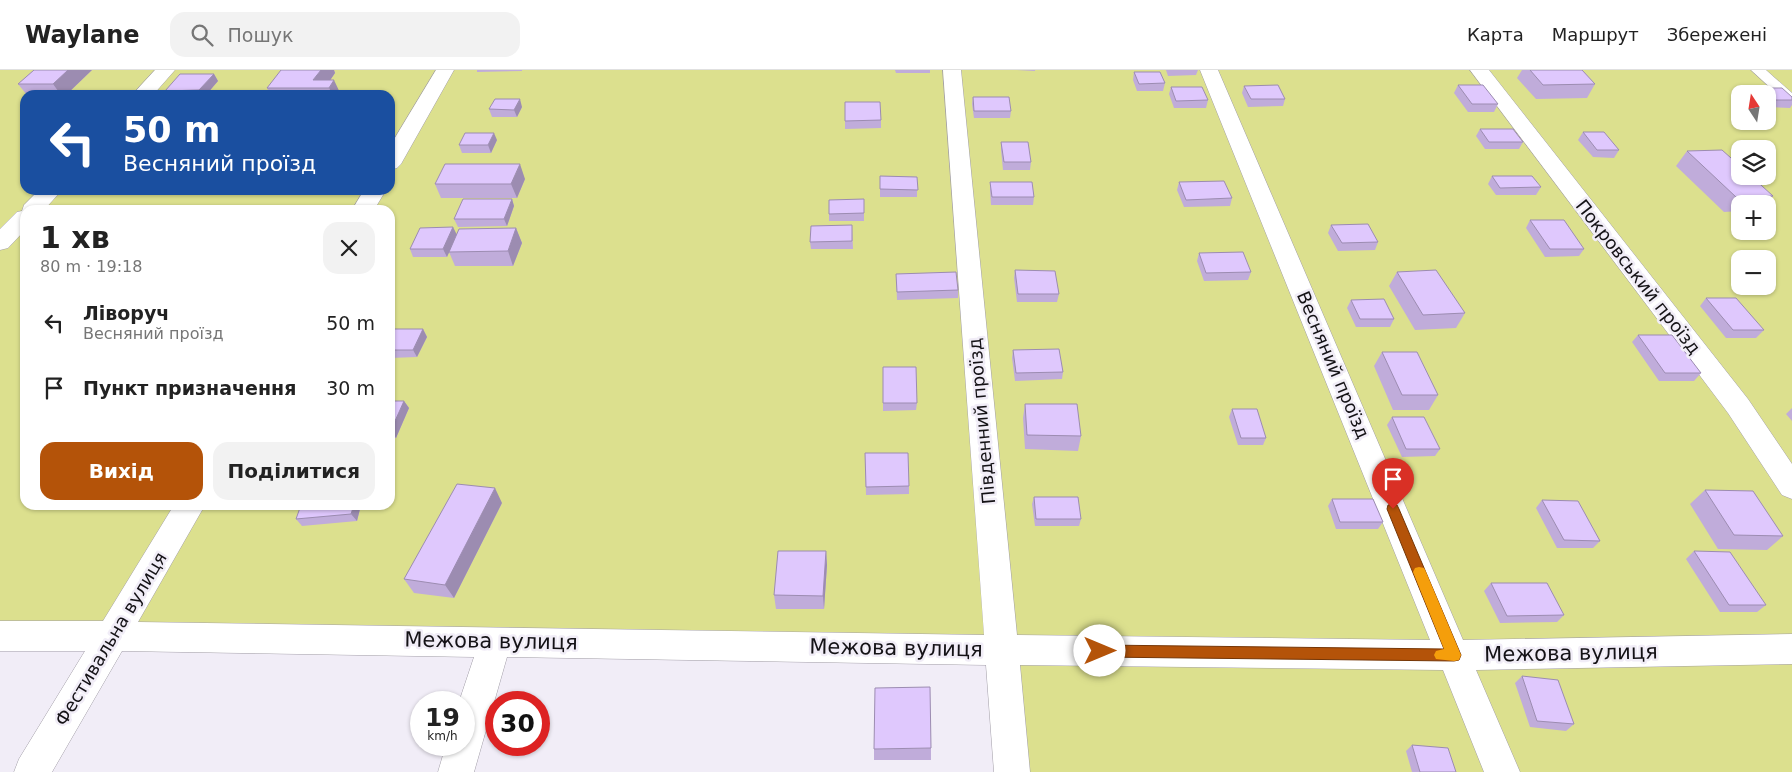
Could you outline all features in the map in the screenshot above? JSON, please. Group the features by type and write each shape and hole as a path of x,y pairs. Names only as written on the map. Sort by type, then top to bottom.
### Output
{"street":[{"path":"147,90 166,70"},
{"path":"395,155 445,70"},
{"name":"Південний проїзд","path":"952,70 1012,772"},
{"name":"Весняний проїзд","path":"1209,70 1502,772"},
{"name":"Покровський проїзд","path":"1479,70 1738,406 1792,488"},
{"path":"37,205 46,195"},
{"path":"0,243 20,222"},
{"name":"Фестивальна вулиця","path":"32,772 187,510"},
{"name":"Межова вулиця","path":"0,636 1454,655 1792,649"},
{"path":"456,772 495,641"}],"lane":[{"path":"1758,70 1792,100"}],"green space":[{"path":"0,70 1792,70 1792,772 1012,772 1002,650 0,636"}],"building":[{"path":"34,70 68,70 53,84 18,84"},
{"path":"281,70 321,70 313,80 334,80 329,88 267,88"},
{"path":"1530,70 1582,70 1595,84 1543,85"},
{"path":"1134,72 1160,72 1165,83 1139,84"},
{"path":"180,74 214,74 199,90 166,90"},
{"path":"1278,85 1285,99 1251,99 1244,86"},
{"path":"1458,85 1483,85 1498,104 1472,104"},
{"path":"1171,87 1202,87 1208,100 1176,101"},
{"path":"1776,88 1782,88 1792,97 1792,100 1776,100"},
{"path":"973,97 1009,97 1011,111 974,111"},
{"path":"495,99 520,99 514,110 489,109"},
{"path":"845,102 880,102 881,120 845,121"},
{"path":"1480,129 1513,129 1523,142 1489,142"},
{"path":"1583,132 1604,132 1619,150 1597,150"},
{"path":"465,133 494,133 488,145 459,145"},
{"path":"1001,142 1028,142 1031,162 1004,162"},
{"path":"1722,150 1731,158 1731,185 1761,185 1772,195 1734,195 1687,151"},
{"path":"445,164 520,164 511,184 435,184"},
{"path":"880,176 917,177 918,190 880,189"},
{"path":"1492,176 1532,176 1541,187 1500,188"},
{"path":"1224,181 1232,198 1186,200 1179,182"},
{"path":"990,182 1032,182 1034,197 992,197"},
{"path":"463,199 512,199 504,219 454,219"},
{"path":"864,199 864,213 829,214 829,200"},
{"path":"1530,220 1564,220 1584,249 1550,249"},
{"path":"1368,224 1378,242 1342,243 1331,225"},
{"path":"852,225 852,241 810,242 811,226"},
{"path":"453,227 443,249 410,249 420,228"},
{"path":"516,228 508,251 449,252 459,229"},
{"path":"1243,252 1251,272 1206,273 1199,253"},
{"path":"1015,270 1055,271 1059,294 1018,294"},
{"path":"1436,270 1465,313 1423,315 1397,272"},
{"path":"956,272 958,290 897,292 896,274"},
{"path":"1706,298 1736,298 1764,330 1733,330"},
{"path":"1384,299 1394,319 1360,319 1351,300"},
{"path":"395,329 423,329 413,350 395,350"},
{"path":"1638,335 1672,335 1701,373 1665,373"},
{"path":"1059,349 1063,372 1016,373 1013,350"},
{"path":"1382,352 1417,352 1438,395 1402,395"},
{"path":"883,367 916,367 917,403 883,403"},
{"path":"395,401 404,401 395,421"},
{"path":"1025,404 1077,404 1081,436 1027,435"},
{"path":"1232,409 1257,409 1266,438 1241,438"},
{"path":"1392,417 1424,417 1440,449 1406,449"},
{"path":"865,453 908,453 909,486 866,487"},
{"path":"457,484 495,488 445,585 404,579"},
{"path":"1705,490 1753,491 1783,536 1734,535"},
{"path":"1034,497 1078,497 1081,519 1036,519"},
{"path":"1332,499 1373,499 1383,522 1340,522"},
{"path":"1542,500 1578,501 1600,541 1564,540"},
{"path":"299,510 352,510 351,514 296,519"},
{"path":"778,551 826,551 823,596 774,595"},
{"path":"1694,551 1730,552 1766,605 1729,605"},
{"path":"1491,583 1547,583 1564,615 1507,616"},
{"path":"1522,676 1558,680 1574,724 1537,721"},
{"path":"930,687 931,748 874,749 875,688"},
{"path":"1412,745 1448,748 1456,772 1420,772"}],"slow traffic":[{"path":"1419,572 1454,655 1441,655"}],"route":[{"path":"1100,651 1454,655 1393,509"}]}
